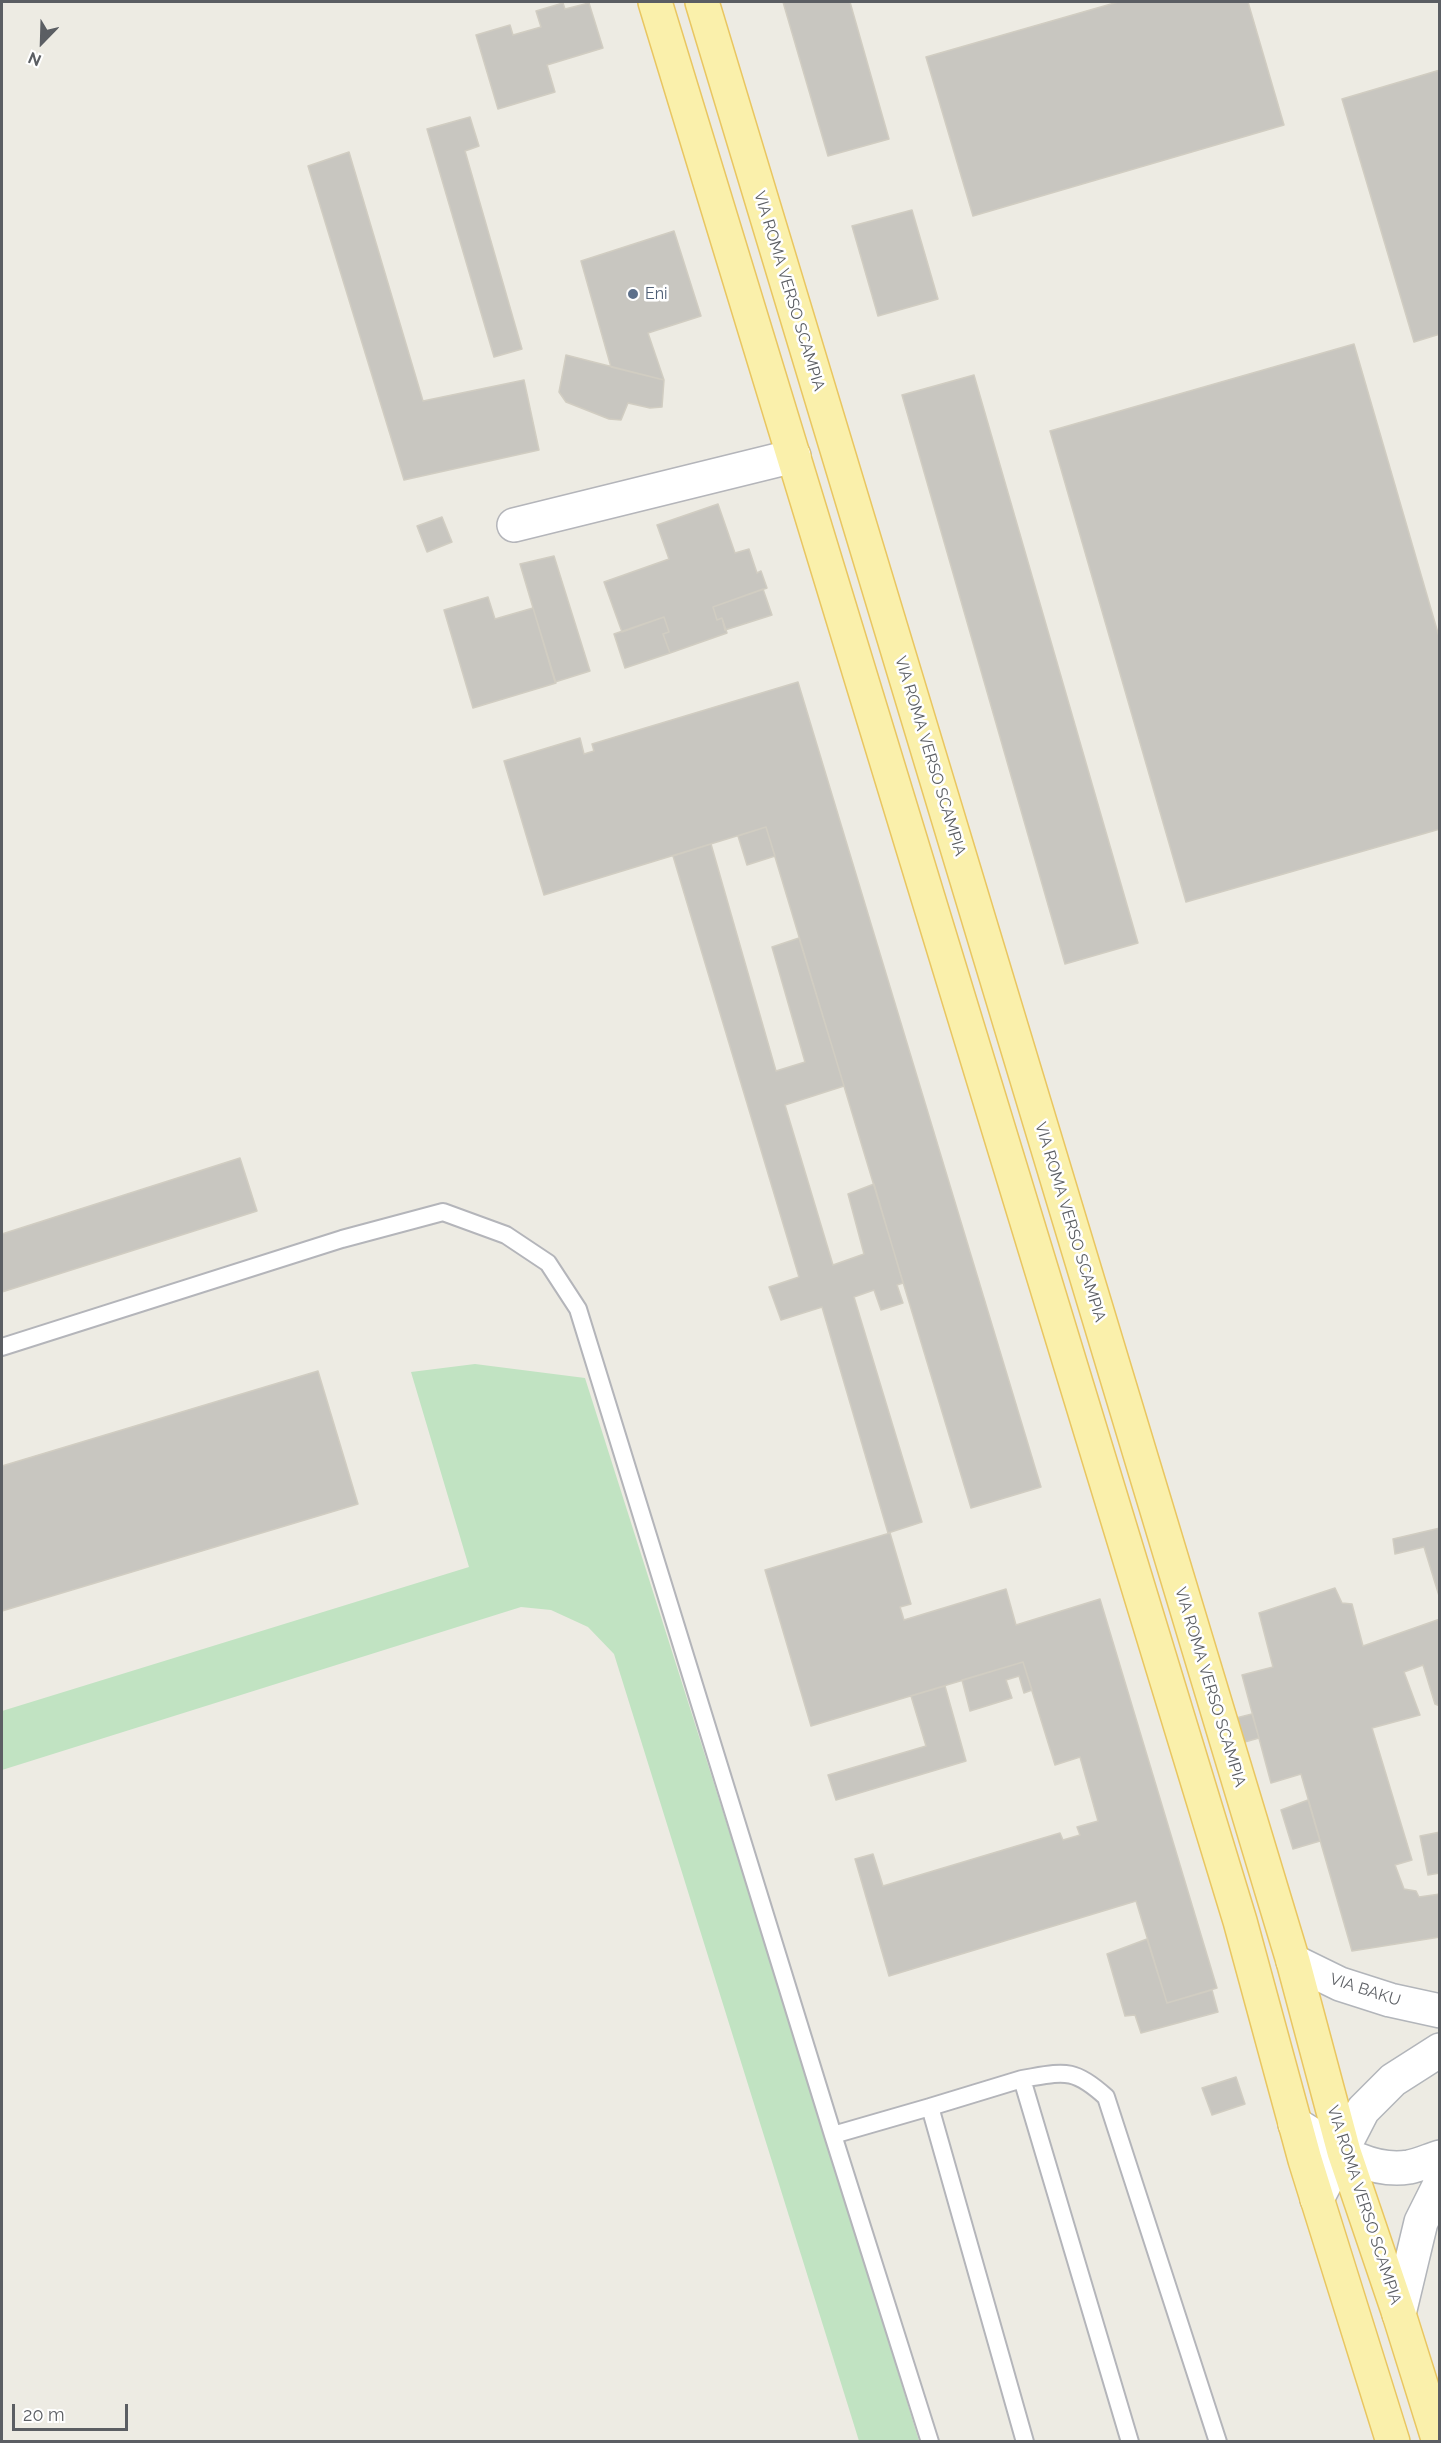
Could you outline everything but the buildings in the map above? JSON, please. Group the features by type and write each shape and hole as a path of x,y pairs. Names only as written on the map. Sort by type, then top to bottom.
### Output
{"main road":[{"path":"655,2 1240,1921 1294,2124 1394,2442"},
{"name":"VIA ROMA VERSO SCAMPIA","path":"702,2 1293,1962 1344,2152 1399,2314 1439,2442"},
{"path":"514,525 835,444"},
{"name":"VIA BAKU","path":"1293,1962 1340,1984 1390,2000 1440,2011"},
{"path":"1317,2199 1344,2152 1364,2110 1394,2080 1440,2050"},
{"path":"1294,2124 1374,2167 1408,2167 1440,2157"},
{"path":"1399,2314 1421,2222 1440,2184"}],"lane":[{"path":"2,1347 342,1239 443,1212 506,1235 548,1263 578,1309 930,2442"},
{"path":"833,2135 1022,2079 1062,2072 1088,2080 1107,2097 1218,2442"},
{"path":"1022,2079 1130,2442"},
{"path":"930,2107 1025,2442"}],"green space":[{"path":"475,1364 585,1378 821,2120 919,2441 859,2441 614,1654 588,1627 551,1610 521,1607 2,1770 2,1711 469,1567 411,1372"}],"place":[{"name":"Eni","path":"633,294"}]}
